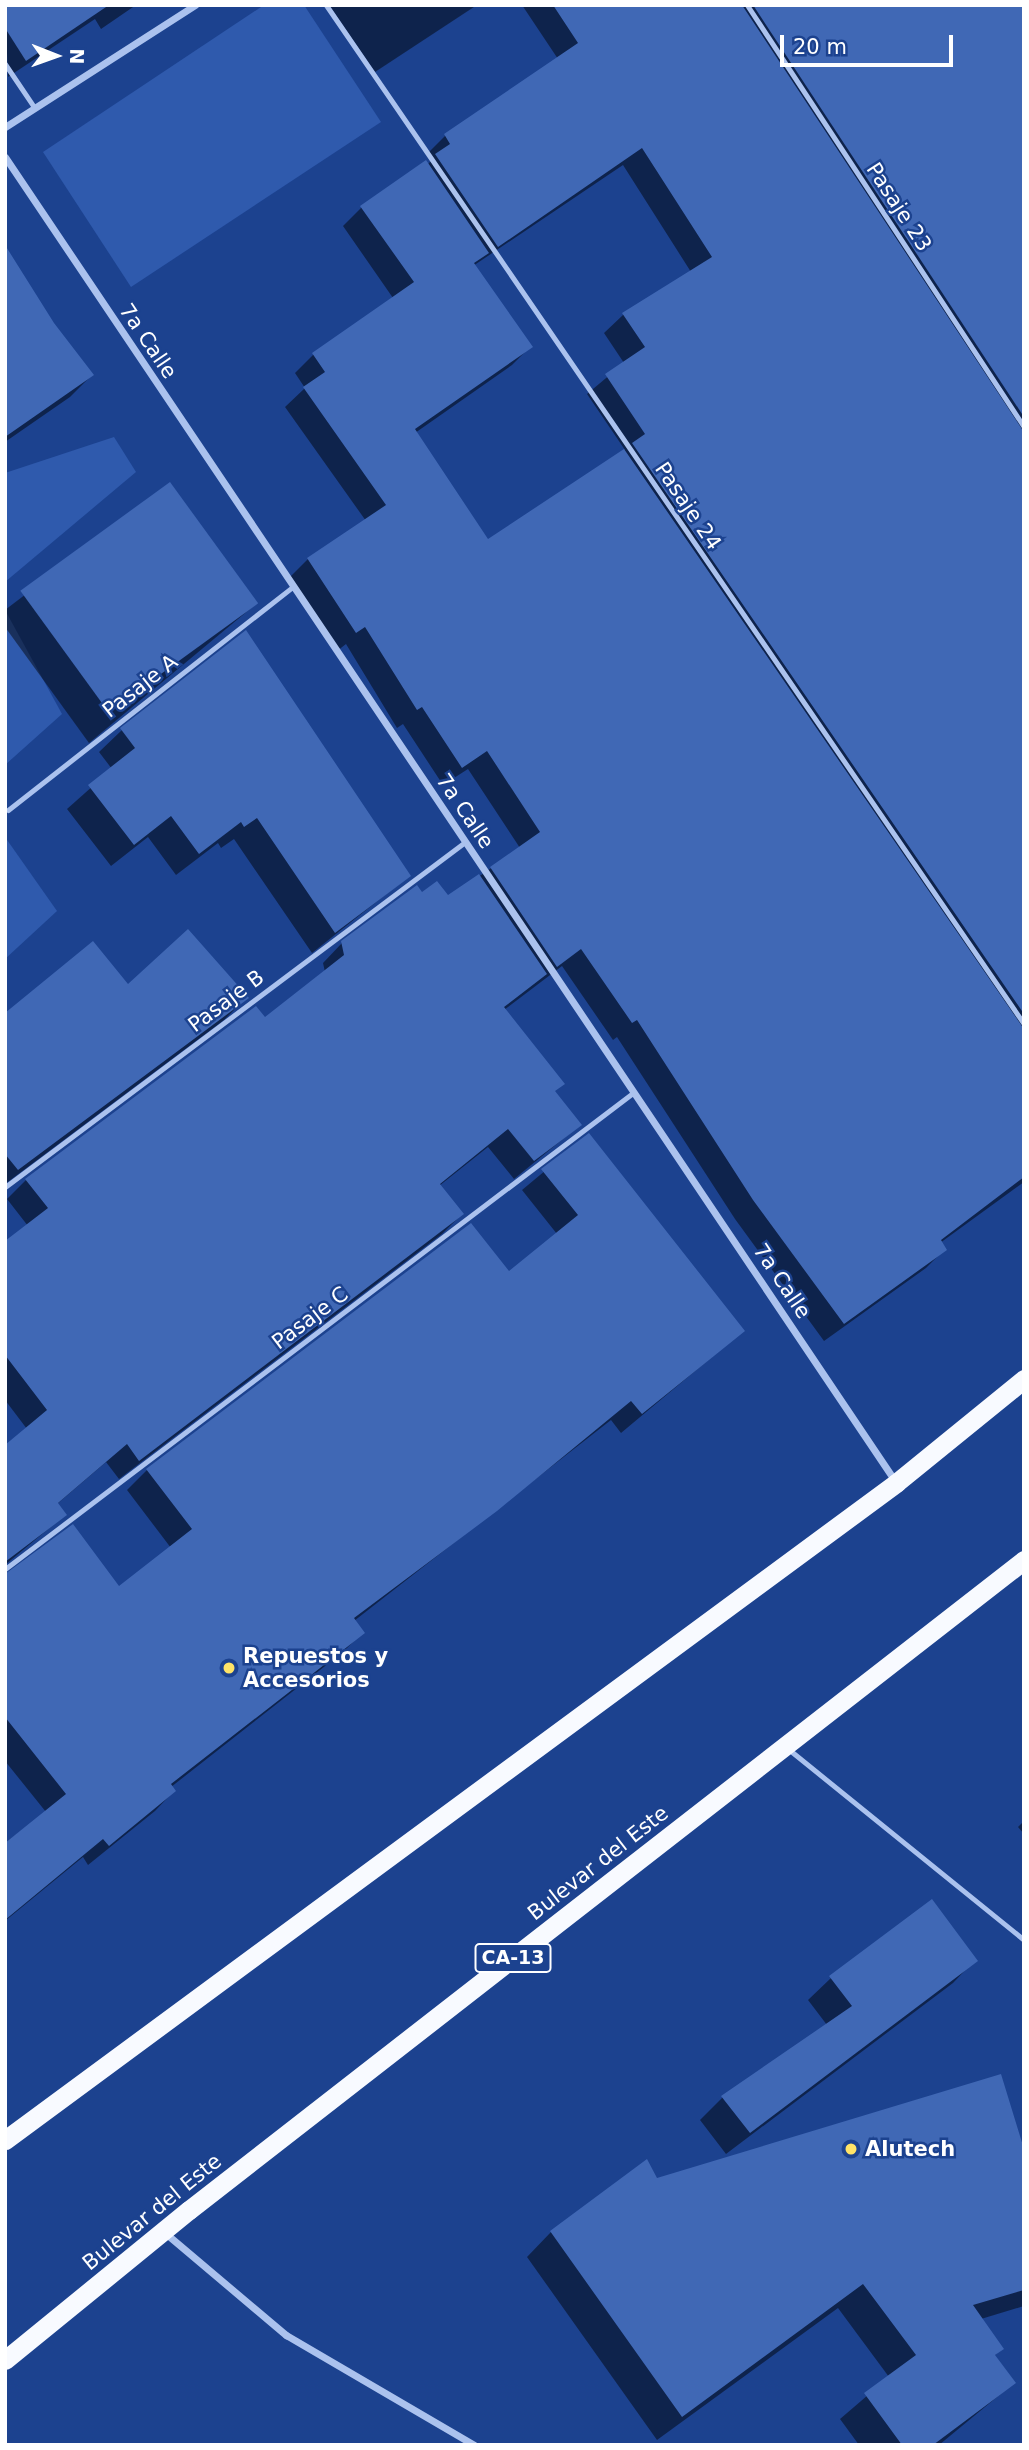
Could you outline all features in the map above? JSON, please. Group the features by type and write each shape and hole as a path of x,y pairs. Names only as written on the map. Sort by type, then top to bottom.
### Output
{"highway":[{"path":"5,2140 896,1483 1024,1379"},
{"name":"Bulevar del Este","path":"5,2360 163,2231 1024,1560"}],"street":[{"path":"5,127 195,5"},
{"name":"7a Calle","path":"5,157 291,588 896,1483"},
{"path":"163,2231 286,2335 474,2445"}],"lane":[{"name":"Pasaje 24","path":"326,5 1024,1024"},
{"name":"Pasaje 23","path":"747,5 1024,427"},
{"path":"5,64 34,107"},
{"name":"Pasaje A","path":"8,810 291,588"},
{"name":"Pasaje B","path":"5,1186 465,842"},
{"name":"Pasaje C","path":"5,1569 634,1092"},
{"path":"785,1746 1024,1940"}],"shaded area":[{"path":"264,5 304,5 381,122 131,287 43,152"},
{"path":"114,437 136,472 5,582 5,473"},
{"path":"5,610 62,714 5,765"},
{"path":"5,837 57,911 5,959"}],"building":[{"path":"5,5 109,5 26,61 5,28"},
{"path":"553,5 742,5 1024,432 1024,1014 632,443 645,434 605,374 645,347 622,313 712,257 642,148 498,247 435,154 450,144 444,134 578,43"},
{"path":"753,5 1024,5 1024,417"},
{"path":"426,160 489,253 474,263 533,347 415,429 488,539 624,449 1024,1029 1024,1177 941,1240 947,1250 844,1324 753,1200 637,1020 632,1023 581,949 557,967 490,867 540,832 487,751 462,768 422,707 417,710 365,627 356,633 307,558 386,505 303,387 325,372 312,353 414,282 360,206"},
{"path":"5,245 54,323 94,375 5,437"},
{"path":"170,482 258,603 108,712 20,591"},
{"path":"246,630 411,876 335,933 257,818 244,827 241,822 199,854 171,816 134,845 88,785 135,748 120,728"},
{"path":"479,874 547,974 504,1007 565,1084 555,1091 582,1125 534,1161 508,1129 440,1184 464,1214 139,1461 127,1444 58,1503 67,1515 5,1562 5,1445 47,1410 5,1355 5,1241 48,1208 25,1179 256,1006 265,1017 344,955 341,941 417,885 422,892 437,881 448,895"},
{"path":"188,929 249,998 18,1170 5,1154 5,1013 93,941 128,984"},
{"path":"589,1133 745,1331 642,1414 631,1401 497,1511 354,1618 365,1633 171,1784 176,1791 109,1846 103,1839 5,1920 5,1843 66,1794 5,1717 5,1574 73,1524 119,1586 192,1529 146,1469 471,1223 509,1271 578,1215 541,1169"},
{"path":"932,1899 978,1961 750,2133 721,2096 852,2006 829,1976"},
{"path":"1001,2074 1024,2149 1024,2290 973,2305 1004,2349 995,2355 1016,2383 933,2445 902,2445 864,2393 916,2355 863,2284 682,2417 550,2231 647,2159 657,2178"}],"place":[{"name":"Repuestos y Accesorios","path":"229,1668"},
{"name":"Alutech","path":"851,2149"}]}
